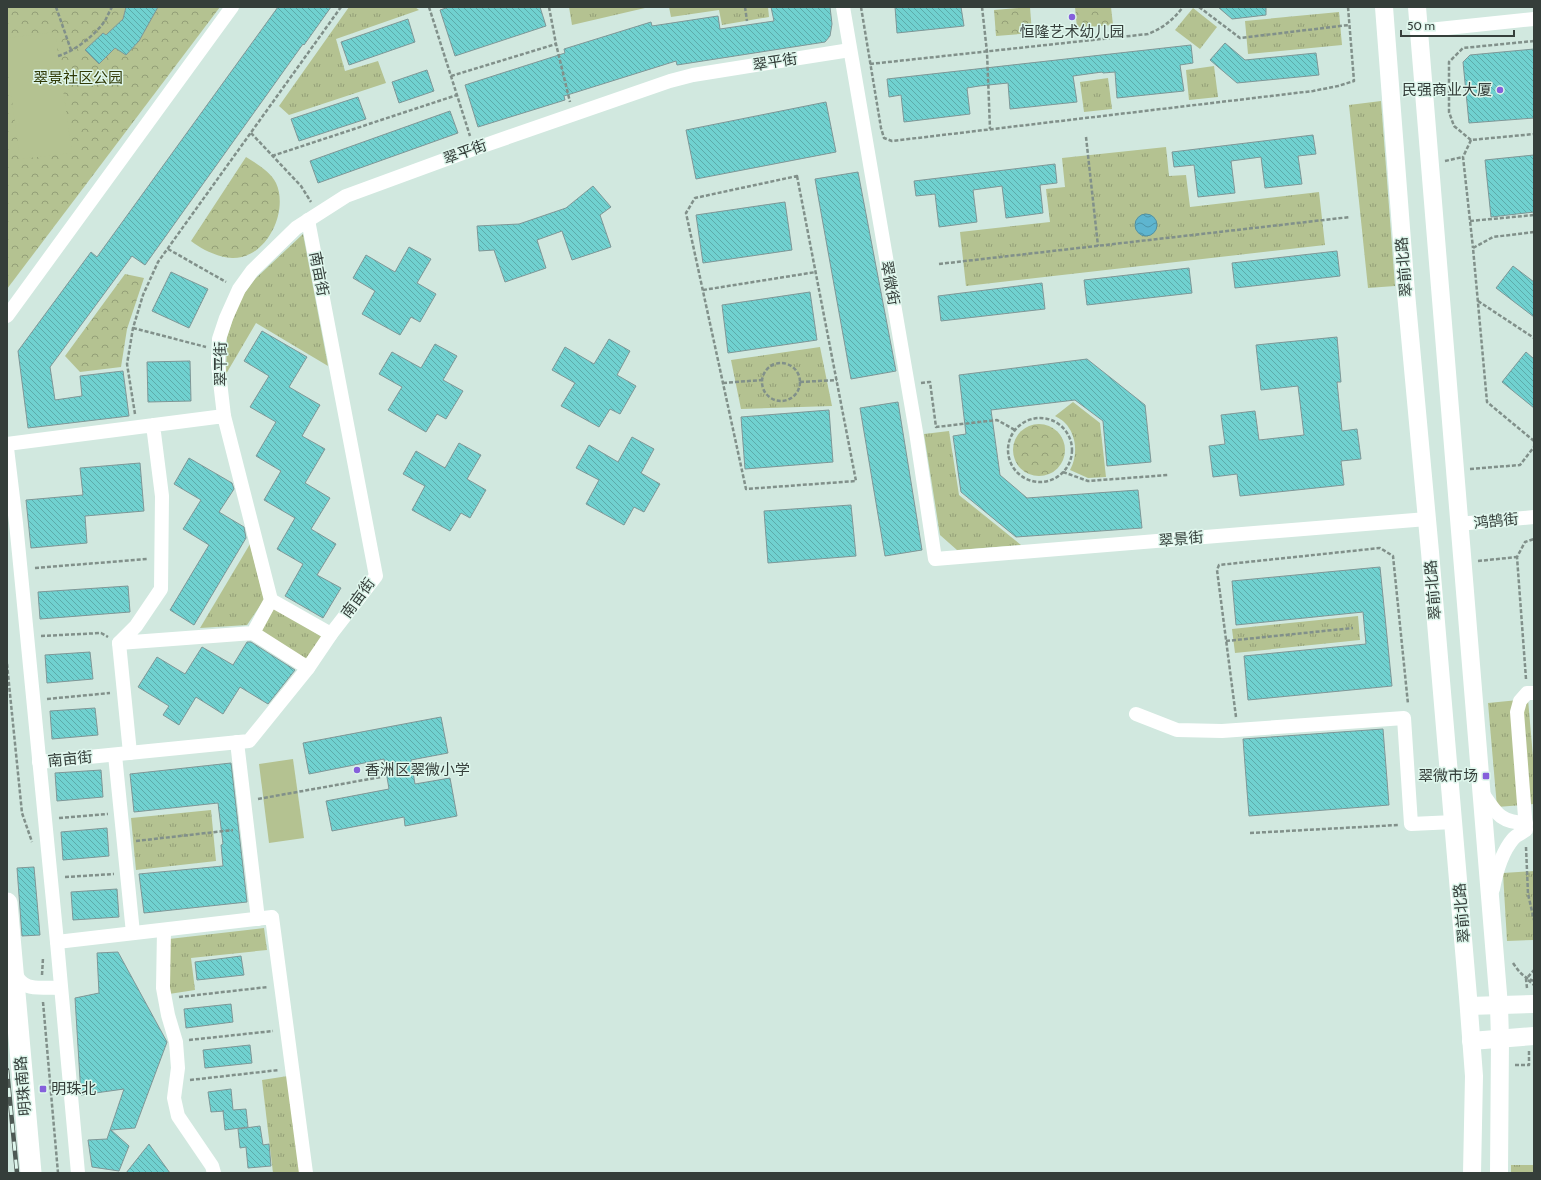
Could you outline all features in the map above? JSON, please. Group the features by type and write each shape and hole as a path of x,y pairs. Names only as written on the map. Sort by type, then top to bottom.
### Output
{"highway":[{"name":"明珠南路","path":"7,903 31,1173"}],"main road":[{"name":"翠前北路","path":"1384,7 1405,285 1454,822 1469,1006 1474,1076 1472,1173"},
{"name":"翠前北路","path":"1417,7 1458,524 1499,1006 1499,1173"},
{"path":"1469,1006 1534,1004"},
{"path":"1471,1040 1534,1036"}],"street":[{"path":"7,316 232,7"},
{"name":"翠微街","path":"843,7 908,384 934,559"},
{"path":"1419,31 1534,19"},
{"name":"翠平街","path":"271,600 224,416 220,390 218,350 219,339 226,318 239,289 252,271 296,228 346,196 474,148 670,81 850,50"},
{"name":"南亩街","path":"39,762 249,741 308,668 376,576 314,216"},
{"path":"7,444 224,416"},
{"path":"119,643 136,626 161,589 162,496 152,425"},
{"path":"7,448 57,942 78,1173"},
{"name":"鸿鹄街","path":"1458,524 1534,517"},
{"name":"翠景街","path":"934,559 1427,519"},
{"path":"253,633 271,600 332,634"},
{"path":"119,643 253,633 308,668"},
{"path":"119,643 130,753"},
{"path":"1526,827 1517,712 1520,701 1531,693"},
{"path":"1136,714 1177,730 1222,731 1404,718 1411,824 1454,822"},
{"path":"238,742 258,919"},
{"path":"115,755 133,933"},
{"path":"1480,790 1499,816 1513,823 1526,827"},
{"path":"1490,901 1496,874 1505,853 1513,838 1526,827"},
{"path":"57,942 272,917 306,1173"},
{"path":"164,930 163,988 176,1042 178,1068 174,1098 178,1116 212,1166 214,1173"},
{"path":"13,969 16,977 26,986 42,990 61,988"},
{"path":"17,1012 21,1003 42,990"}],"path":[{"path":"56,7 71,50"},
{"path":"58,56 71,50 92,35 104,21 112,7"},
{"path":"136,427 128,364 133,328 143,295 158,262 341,7"},
{"path":"429,7 474,148"},
{"path":"549,7 556,44 574,115"},
{"path":"745,7 747,21"},
{"path":"861,7 881,128 884,138 892,141 1312,91 1338,86 1354,81 1348,7"},
{"path":"982,7 987,52 990,129"},
{"path":"870,64 1148,34 1163,27 1177,16 1183,7"},
{"path":"1200,7 1240,38 1349,25"},
{"path":"1534,41 1463,48 1449,62 1449,112 1454,126 1471,140 1534,134"},
{"path":"451,76 556,44"},
{"path":"272,156 458,95"},
{"path":"251,133 301,186 314,216"},
{"path":"1086,137 1098,246"},
{"path":"1471,140 1463,157 1487,402 1534,441"},
{"path":"797,176 816,272 856,481 746,489 686,213 695,198 797,176"},
{"path":"1470,221 1534,215"},
{"path":"939,264 1350,217"},
{"path":"1473,248 1493,237 1534,232"},
{"path":"168,249 239,289"},
{"path":"703,290 816,272"},
{"path":"1478,301 1534,338"},
{"path":"133,328 218,350"},
{"path":"779,363 791,366 796,370 800,382 799,388 792,398 780,401 769,397 762,386 762,380 768,369 779,363"},
{"path":"723,383 762,380"},
{"path":"800,382 837,380"},
{"path":"908,384 930,382 936,428 997,420 1015,430"},
{"path":"1033,418 1043,418 1053,420 1062,426 1068,434 1072,444 1072,454 1069,464 1063,472 1055,479 1044,482 1033,482 1023,478 1015,470 1010,461 1008,450 1010,439 1015,430 1023,422 1033,418"},
{"path":"1469,469 1520,465 1534,446"},
{"path":"1063,472 1088,481 1168,475"},
{"path":"1531,693 1517,557 1525,542 1534,539"},
{"path":"1237,730 1217,570 1219,565 1380,548 1393,556 1408,710 1404,718"},
{"path":"1477,561 1517,557"},
{"path":"20,570 161,558"},
{"path":"1226,641 1353,628"},
{"path":"26,637 101,633 119,643"},
{"path":"7,664 22,813 33,846"},
{"path":"33,700 124,692"},
{"path":"257,799 381,777"},
{"path":"45,820 121,813"},
{"path":"1250,833 1411,824"},
{"path":"1526,827 1528,894 1534,920"},
{"path":"124,842 248,829"},
{"path":"50,878 127,873"},
{"path":"43,950 42,990 58,1173"},
{"path":"1526,979 1534,985"},
{"path":"165,999 281,985"},
{"path":"176,1042 287,1030"},
{"path":"176,1081 292,1068"}],"green space":[{"name":"翠景社区公园","path":"7,7 220,7 7,289"},
{"path":"349,7 415,7 419,10 336,39 345,71 378,61 386,83 289,115 279,106"},
{"path":"569,7 645,7 645,8 572,25"},
{"path":"669,7 768,7 769,17 722,25 719,10 671,17"},
{"path":"1030,7 1032,33 996,36 994,10"},
{"path":"1075,7 1111,7 1113,25 1077,28"},
{"path":"1193,8 1217,27 1200,49 1175,30"},
{"path":"1339,12 1342,45 1248,54 1245,21"},
{"path":"55,32 72,153 20,159 7,64 7,38"},
{"path":"1214,66 1218,97 1189,100 1186,70"},
{"path":"1108,78 1112,109 1084,112 1080,82"},
{"path":"1381,101 1395,286 1368,288 1349,105"},
{"path":"1166,147 1169,176 1186,175 1190,207 1319,192 1325,245 966,286 960,232 1050,222 1046,189 1065,187 1062,158"},
{"path":"246,157 259,165 274,179 276,183 280,207 277,219 265,242 255,251 244,256 232,258 216,255 191,241"},
{"path":"303,234 328,366 256,323 226,374 227,337 237,307 244,294 255,279"},
{"path":"125,274 144,278 127,329 121,367 80,372 65,356"},
{"path":"820,347 832,406 741,409 731,360"},
{"path":"1073,402 1100,423 1106,477 1088,478 1070,470 1073,464 1075,452 1074,439 1069,428 1063,421 1055,416"},
{"path":"1034,424 1044,424 1058,431 1065,445 1065,455 1058,469 1044,476 1034,476 1024,472 1017,465 1013,455 1013,445 1017,435 1024,428"},
{"path":"949,431 959,495 1021,545 957,550 940,535 924,434"},
{"path":"250,544 264,600 247,625 200,628"},
{"path":"274,608 324,638 307,660 261,632"},
{"path":"1358,616 1360,640 1235,653 1232,629"},
{"path":"1528,699 1534,769 1534,804 1497,807 1488,703"},
{"path":"293,759 304,838 269,843 259,764"},
{"path":"211,810 216,861 136,870 131,818"},
{"path":"1534,871 1534,940 1507,941 1503,873"},
{"path":"264,928 267,950 191,958 195,990 169,994 169,939"},
{"path":"288,1076 300,1173 273,1173 262,1080"},
{"path":"1511,1165 1534,1165 1534,1173 1511,1173"}],"water":[{"path":"1146,214 1154,217 1157,225 1154,233 1146,236 1138,233 1135,225 1138,217"}],"building":[{"path":"126,7 158,7 139,41 126,55 115,48 99,64 85,50 103,33 106,35 123,19"},
{"path":"278,7 331,7 145,265 132,256 50,367 55,400 82,396 80,376 123,371 129,416 28,428 18,351 91,252 97,257"},
{"path":"449,7 540,7 546,26 455,56 440,10"},
{"path":"771,7 830,7 832,24 830,36 825,42 677,65 676,61 564,96 565,100 478,127 465,85 565,53 564,49 651,22 652,26 718,16 720,29 774,21"},
{"path":"895,7 961,7 964,26 897,33"},
{"path":"1218,7 1266,7 1266,15 1232,19"},
{"path":"408,19 415,42 349,65 341,42"},
{"path":"1225,43 1245,60 1316,53 1319,75 1237,83 1210,60"},
{"path":"1191,45 1193,63 1180,65 1184,91 1117,98 1115,72 1102,72 1073,76 1077,102 1010,109 1008,83 979,86 967,88 970,114 904,122 901,95 889,97 887,79"},
{"name":"民强商业大厦","path":"1534,49 1534,118 1469,123 1463,62 1470,55"},
{"path":"427,70 434,91 399,103 392,82"},
{"path":"358,97 366,119 299,141 291,119"},
{"path":"826,102 836,152 696,179 686,130"},
{"path":"450,111 458,133 318,183 310,161"},
{"path":"1313,135 1316,154 1298,156 1302,184 1265,188 1261,157 1231,161 1235,193 1198,197 1194,165 1174,167 1172,152"},
{"path":"1534,155 1534,212 1491,217 1485,160"},
{"path":"1055,164 1057,183 1040,185 1043,213 1006,218 1002,186 973,190 977,222 939,227 935,194 916,196 914,181"},
{"path":"858,172 896,371 851,379 815,179"},
{"path":"593,186 611,207 600,215 611,247 572,260 562,231 537,240 546,268 505,282 494,250 479,251 477,226 519,224 566,208"},
{"path":"785,202 792,250 703,263 696,215"},
{"path":"409,247 431,259 417,283 436,294 420,322 411,317 400,335 362,314 375,291 353,278 366,255 395,272"},
{"path":"1337,251 1340,276 1235,288 1232,263"},
{"path":"1513,266 1534,282 1534,317 1496,288"},
{"path":"1189,268 1192,293 1087,305 1084,280"},
{"path":"171,272 208,289 189,328 152,311"},
{"path":"1042,283 1045,309 941,321 938,296"},
{"path":"810,292 817,340 728,353 722,305"},
{"path":"262,331 307,357 289,387 320,405 302,436 325,449 305,483 330,498 311,529 336,544 317,575 341,588 323,618 285,596 303,564 277,549 295,518 264,500 281,471 256,456 276,422 250,407 269,376 244,361"},
{"path":"1337,337 1341,382 1337,382 1342,431 1357,429 1361,459 1341,461 1344,485 1240,496 1237,474 1213,477 1209,446 1225,444 1221,415 1255,411 1259,440 1304,435 1298,386 1261,390 1256,345"},
{"path":"609,339 630,351 617,375 636,386 620,414 610,409 599,427 561,406 575,383 552,370 565,347 594,364"},
{"path":"435,344 457,356 443,380 463,391 446,419 437,414 426,432 388,410 402,387 379,374 392,352 421,368"},
{"path":"1526,352 1534,359 1534,408 1502,382"},
{"path":"1087,359 1145,405 1151,462 1107,466 1103,421 1075,400 991,410 1000,475 1027,498 1138,490 1142,528 1016,537 961,492 953,436 966,434 959,375"},
{"path":"190,361 191,401 148,402 147,362"},
{"path":"898,402 922,550 885,556 860,408"},
{"path":"829,410 833,462 745,469 741,417"},
{"path":"632,437 654,449 641,473 660,484 644,512 634,507 624,525 586,504 599,480 576,468 589,445 618,462"},
{"path":"459,443 481,455 467,479 486,490 470,518 461,513 450,531 412,510 425,486 403,474 416,451 445,468"},
{"path":"189,458 232,483 234,489 219,512 244,527 246,538 194,625 170,610 209,545 183,529 201,500 174,484"},
{"path":"140,463 144,511 85,516 87,543 31,548 26,500 83,495 80,468"},
{"path":"851,505 856,556 768,563 764,511"},
{"path":"1380,567 1392,686 1248,700 1244,656 1366,644 1363,612 1236,625 1232,581"},
{"path":"128,586 130,612 40,619 38,592"},
{"path":"247,642 251,642 295,670 268,704 240,687 223,714 196,697 179,725 163,715 169,706 138,687 157,657 185,674 202,647 233,665"},
{"path":"90,652 93,679 47,683 45,655"},
{"path":"95,708 98,735 52,739 50,711"},
{"path":"441,717 448,753 411,760 415,784 450,778 457,816 405,826 404,817 332,831 326,801 389,789 384,759 309,774 303,743"},
{"path":"1383,729 1389,805 1249,816 1243,739"},
{"path":"231,763 247,902 144,913 139,874 223,866 221,845 223,844 218,803 134,812 130,774"},
{"path":"101,770 103,797 57,801 55,773"},
{"path":"107,828 109,856 63,860 61,832"},
{"path":"34,867 40,935 22,936 17,868"},
{"path":"117,889 119,917 73,920 71,892"},
{"path":"118,952 167,1042 135,1128 111,1130 129,1146 119,1171 92,1167 88,1140 107,1139 124,1089 81,1095 75,998 99,993 97,953"},
{"path":"241,956 244,975 197,980 195,962"},
{"path":"231,1004 233,1022 186,1028 184,1009"},
{"path":"250,1045 252,1063 205,1068 203,1050"},
{"path":"231,1089 233,1110 246,1109 248,1127 225,1130 223,1111 211,1112 208,1092"},
{"path":"260,1126 263,1145 269,1144 271,1166 248,1168 246,1147 240,1148 238,1129"},
{"path":"149,1144 170,1173 126,1173"}],"railway":[{"path":"7,1070 17,1173"}],"place":[{"name":"恒隆艺术幼儿园","path":"1072,17"},
{"name":"民强商业大厦","path":"1500,90"},
{"name":"香洲区翠微小学","path":"357,770"},
{"name":"翠微市场","path":"1486,776"},
{"name":"明珠北","path":"43,1089"}]}
